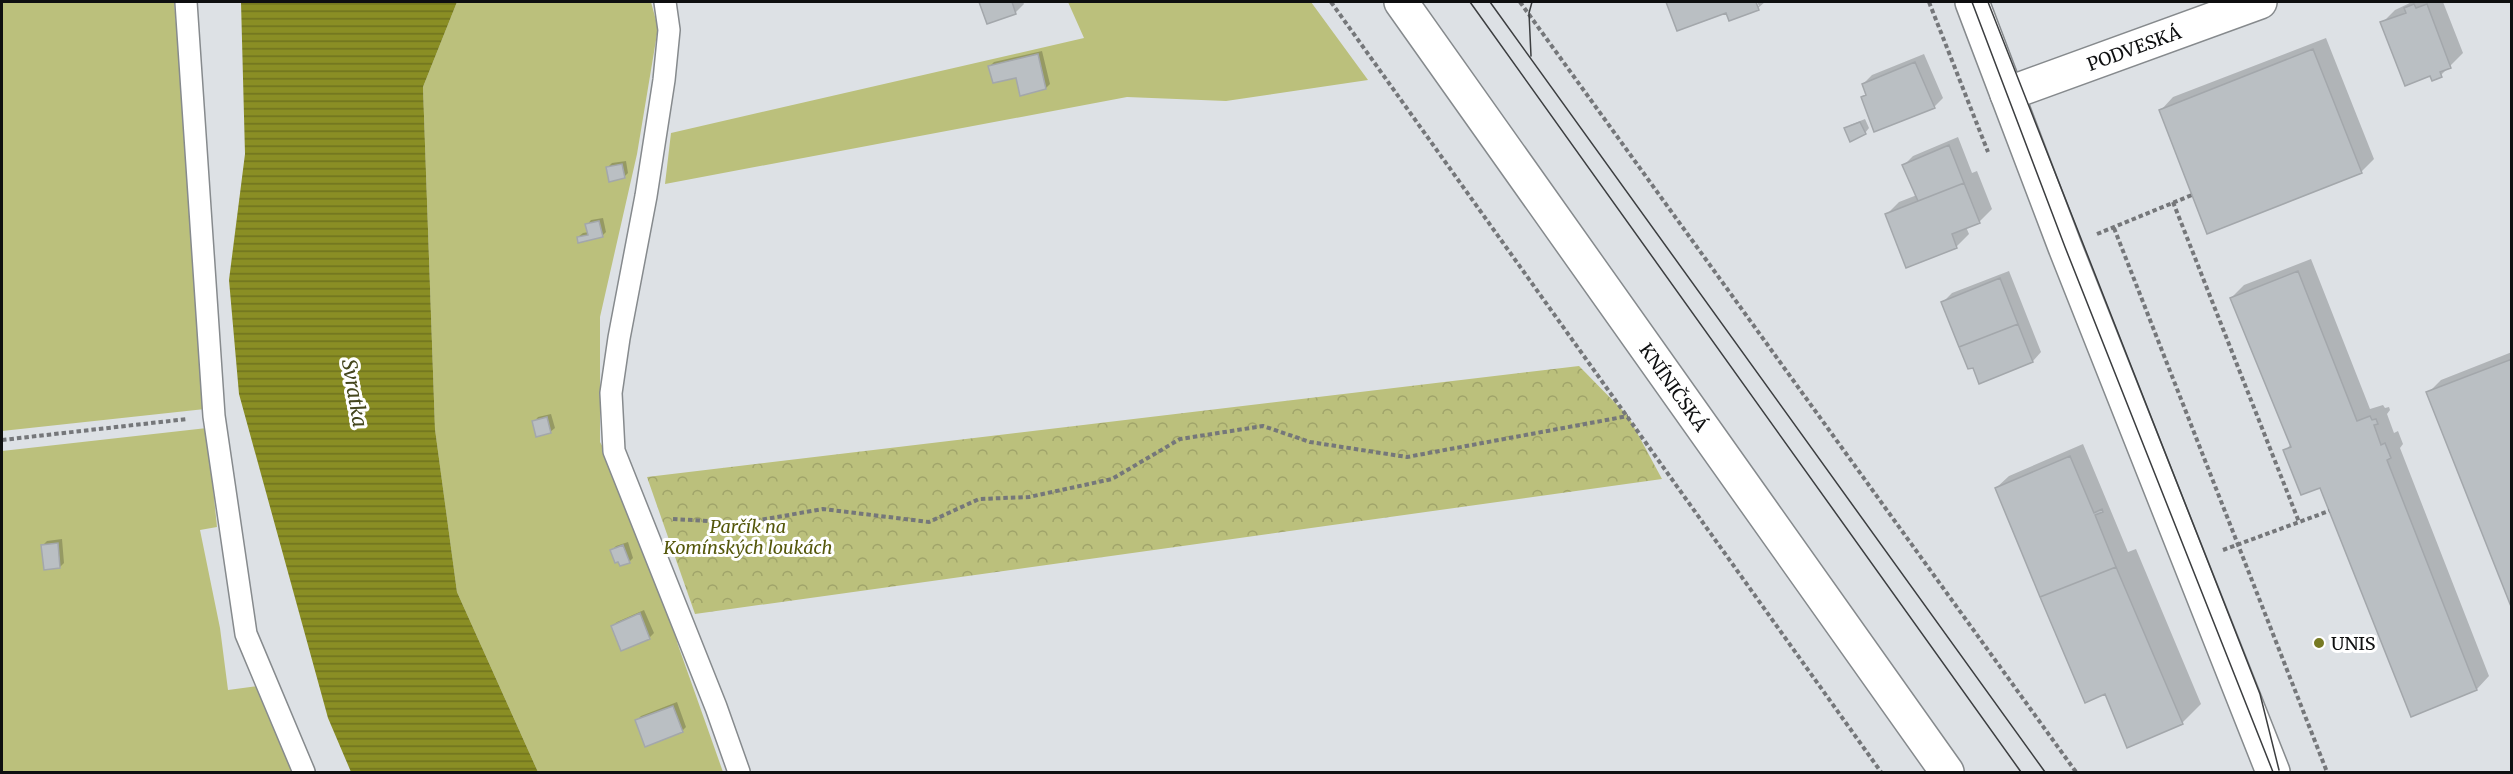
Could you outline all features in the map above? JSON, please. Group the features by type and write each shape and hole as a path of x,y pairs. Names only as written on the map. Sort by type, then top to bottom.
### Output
{"street":[{"name":"KNÍNIČSKÁ","path":"1401,2 1947,772"},
{"path":"1972,2 2273,772"},
{"name":"PODVESKÁ","path":"2007,94 2260,2"}],"lane":[{"path":"186,2 214,416 246,634 304,772"},
{"path":"665,2 669,30 664,80 611,393 614,451 716,707 739,772"}],"path":[{"path":"1331,2 1881,772"},
{"path":"1520,2 2076,772"},
{"path":"2093,224 2097,235 2173,201 2192,195"},
{"path":"2173,201 2299,522"},
{"path":"2114,228 2327,772"},
{"path":"2,440 214,416"},
{"path":"641,518 743,523 824,509 929,522 979,499 1029,497 1112,479 1180,439 1263,426 1310,442 1407,457 1628,416"},
{"path":"2191,562 2329,511"}],"green space":[{"path":"2,2 174,2 184,109 205,409 2,431"},
{"path":"457,2 651,2 658,28 637,154 600,317 600,442 641,518 678,645 723,772 538,772 457,592 435,429 423,87"},
{"path":"1068,2 1311,2 1368,80 1226,101 1127,97 665,184 671,133 1084,38"},
{"name":"Parčík na Komínských loukách","path":"1579,366 1628,416 1662,479 695,614 647,477"},
{"path":"207,428 217,527 200,530 220,628 228,690 258,686 293,772 2,772 2,451"}],"water":[{"name":"Svratka","path":"241,2 457,2 423,87 435,429 457,592 538,772 351,772 328,718 239,394 229,280 245,154"}],"building":[{"path":"979,2 1012,2 1016,14 987,24"},
{"path":"1666,2 1756,2 1759,10 1729,21 1726,13 1677,31"},
{"path":"2414,4 2416,8 2427,4 2451,68 2440,72 2442,77 2432,81 2430,76 2405,86 2380,22 2406,13 2404,8"},
{"path":"2313,49 2362,173 2207,234 2159,110"},
{"path":"1038,54 1046,89 1020,96 1016,78 993,83 988,66"},
{"path":"1915,62 1935,108 1874,132 1861,97 1866,95 1862,84"},
{"path":"1860,122 1866,134 1850,142 1844,128"},
{"path":"1949,145 1964,183 1918,201 1902,165"},
{"path":"622,164 625,178 609,182 606,167"},
{"path":"1964,183 1980,223 1952,234 1957,248 1906,268 1885,214"},
{"path":"599,221 603,237 578,243 577,237 588,235 585,224"},
{"path":"2298,271 2357,421 2370,416 2372,420 2376,419 2378,424 2374,425 2381,445 2385,443 2391,458 2387,460 2477,690 2411,717 2320,488 2301,495 2283,450 2291,447 2230,298"},
{"path":"2000,278 2018,324 1959,347 1941,302"},
{"path":"2018,324 2033,362 1979,384 1973,368 1968,369 1959,347"},
{"path":"2512,359 2512,609 2426,392"},
{"path":"547,417 551,433 536,437 532,421"},
{"path":"2070,456 2094,513 2102,509 2103,512 2095,515 2116,567 2040,597 1995,488"},
{"path":"58,543 60,568 44,570 41,545"},
{"path":"623,545 630,563 620,566 618,562 615,563 610,550"},
{"path":"2116,567 2183,724 2127,748 2105,694 2085,703 2040,597"},
{"path":"640,613 650,639 621,651 611,626"},
{"path":"673,706 683,732 645,747 635,720"}],"tram line":[{"path":"1470,2 2021,772"},
{"path":"1490,2 2045,772"},
{"path":"1531,56 1529,13 1532,2"},
{"path":"1972,2 2065,247 2273,772"},
{"path":"1988,2 2260,694 2279,770"}],"place":[{"name":"UNIS","path":"2319,643"}]}
